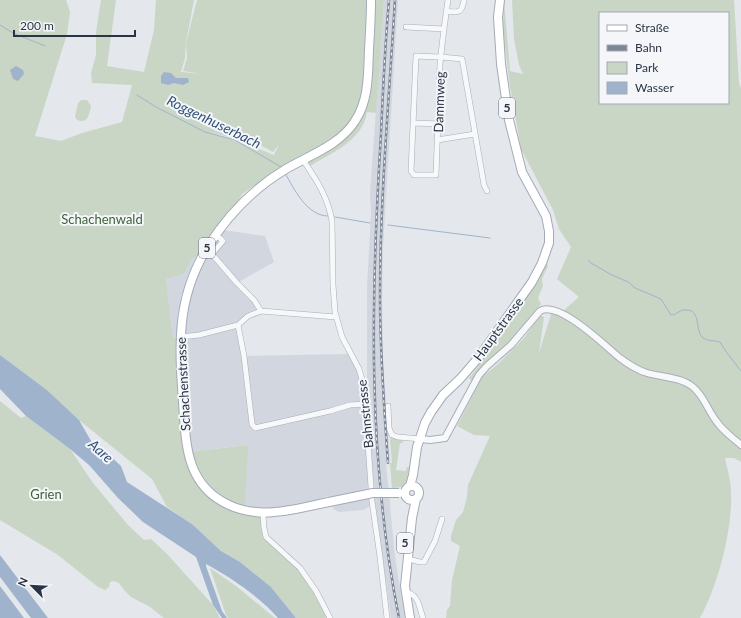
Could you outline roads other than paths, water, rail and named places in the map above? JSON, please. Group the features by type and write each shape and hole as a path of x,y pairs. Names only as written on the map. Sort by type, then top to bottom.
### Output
{"main road":[{"name":"Schachenstrasse","path":"371,0 365,98 361,111 352,126 339,139 271,179 250,195 216,235 201,259 189,288 182,316 180,337 179,354 185,435 189,459 194,470 207,489 227,504 250,512 263,514 277,513 373,493 409,493"},
{"name":"Hauptstrasse","path":"410,618 403,569 409,493 422,448 421,439 425,423 434,407 479,357 528,288 539,270 547,248 549,237 548,223 522,172 509,120 501,64 498,17 500,0"},
{"name":"Hauptstrasse","path":"405,589 413,508 409,493"}],"street":[{"name":"Dammweg","path":"414,123 411,171 414,175 436,175 441,57 448,0"},
{"path":"446,11 461,11 464,0"},
{"path":"406,27 444,28"},
{"path":"438,124 414,123 416,56 462,59 484,185 487,191"},
{"path":"438,140 475,134"},
{"name":"Bahnstrasse","path":"303,160 323,192 328,204 332,221 333,285 336,317 342,337 359,369 364,386 372,501 387,618"},
{"path":"216,235 223,241 212,254 254,300 261,311"},
{"path":"388,406 389,430 392,434 398,437 430,440 445,438 479,376 487,366 511,345 540,311 544,308 549,308 582,326 621,358 636,368 682,381 691,386 702,398 717,423 741,445"},
{"path":"180,337 199,335 238,325 248,316 261,311 336,317"},
{"path":"238,325 244,356 252,424 254,428 261,428 350,405 365,404"},
{"path":"263,514 266,537 300,568 316,591 330,618"},
{"path":"407,559 424,562 435,541 442,518"},
{"path":"405,589 415,596 423,618"}],"water":[{"path":"16,66 23,70 24,74 18,81 13,79 10,70"},
{"path":"164,72 171,73 176,78 188,78 189,82 183,85 174,83 168,85 161,83 161,76"},
{"name":"Aare","path":"0,355 47,390 79,420 94,446 108,454 121,466 127,482 192,524 221,551 240,562 271,587 296,618 278,618 271,610 244,588 206,564 222,611 227,618 222,618 213,605 196,557 143,522 118,498 89,465 26,416 0,389"},
{"path":"0,555 48,618 31,618 0,577"},
{"path":"0,586 24,618 0,618"}],"waterway":[{"name":"Roggenhuserbach","path":"0,25 13,33 45,46"},
{"name":"Roggenhuserbach","path":"137,95 156,107 205,132 235,140 281,167"},
{"name":"Roggenhuserbach","path":"285,173 297,194 308,207 320,215 328,216"},
{"name":"Roggenhuserbach","path":"335,217 370,223"},
{"name":"Roggenhuserbach","path":"388,225 490,238"},
{"name":"Roggenhuserbach","path":"588,260 612,275 628,282 635,288 661,299 671,315 684,310 694,313 702,337 704,339 720,342 741,371"}],"railway":[{"path":"389,0 384,67 375,255 374,376 381,498 399,618"},
{"path":"388,463 381,338 380,260 383,186 395,0"}],"park label":[{"name":"Schachenwald","path":"102,219"},
{"name":"Grien","path":"46,494"}]}
